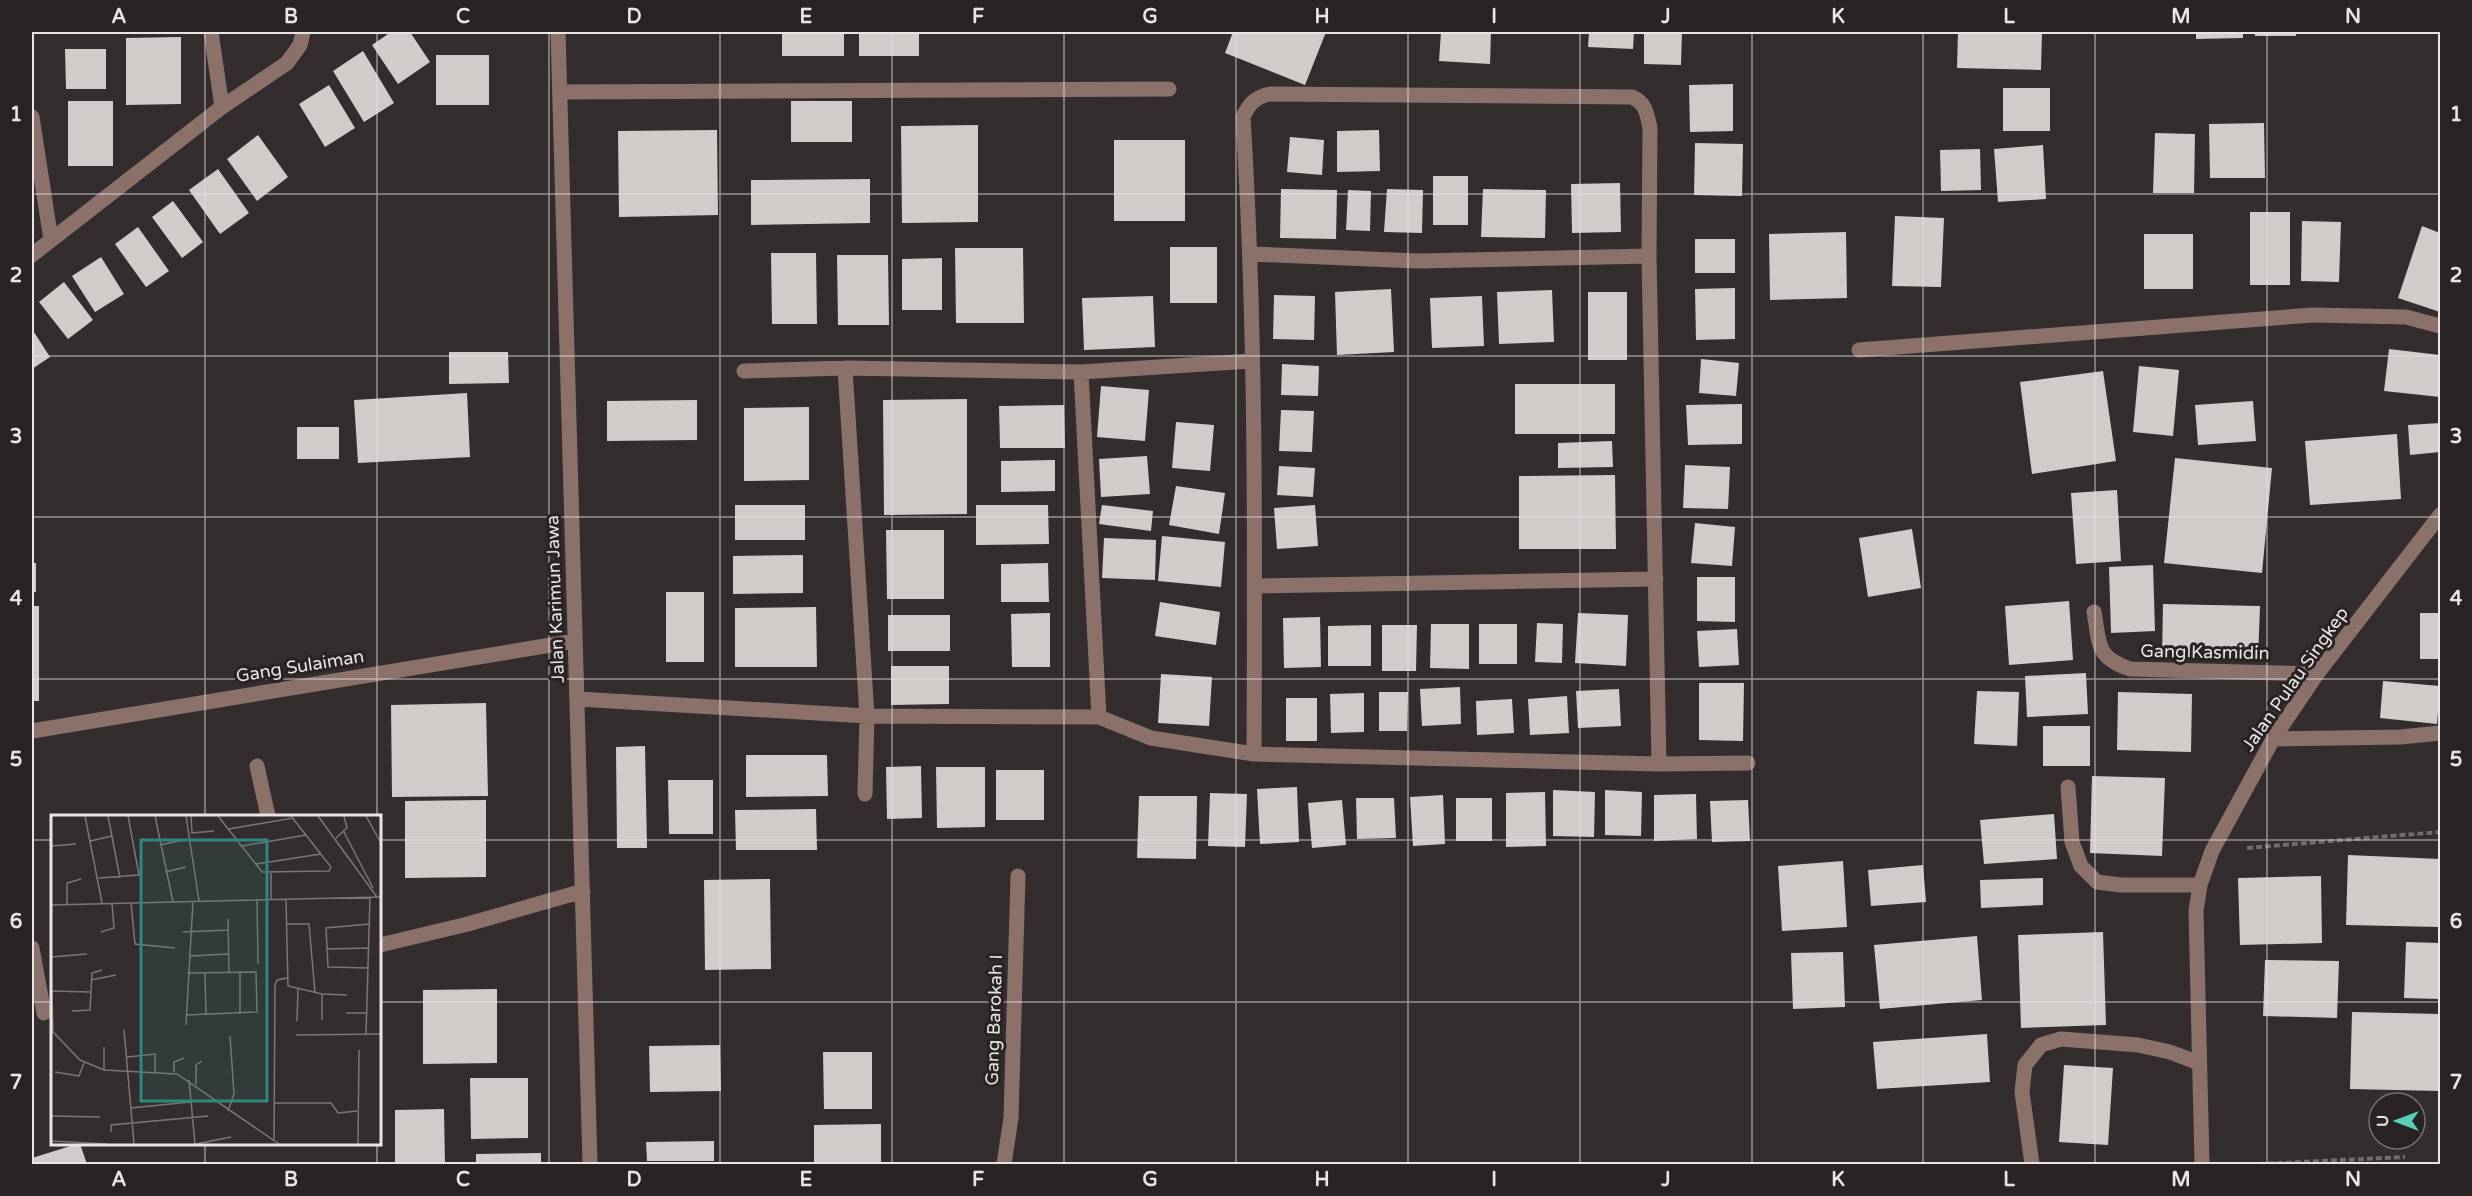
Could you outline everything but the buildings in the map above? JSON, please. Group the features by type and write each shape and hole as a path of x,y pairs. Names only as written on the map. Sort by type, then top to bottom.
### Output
{"street":[{"path":"211,32 222,107"},
{"path":"32,255 222,107 287,63 300,45 303,32"},
{"name":"Jalan Karimun Jawa","path":"558,32 590,1164"},
{"path":"560,92 1169,89"},
{"path":"1254,754 1255,585 1251,254 1243,117 1248,105 1260,96 1270,94 1632,97 1646,108 1650,128 1649,256 1659,764"},
{"path":"32,117 51,240"},
{"path":"1251,254 1418,261 1649,256"},
{"path":"1858,350 2313,315 2406,317 2440,326"},
{"path":"744,370 845,368 1081,372 1251,361"},
{"path":"845,368 867,716 865,794"},
{"path":"1081,372 1099,717"},
{"name":"Jalan Pulau Singkep","path":"2202,1164 2195,940 2200,885 2212,851 2273,739 2317,674 2440,515"},
{"path":"1255,585 1656,579"},
{"name":"Gang Kasmidin","path":"2094,612 2101,651 2112,663 2130,669 2317,674"},
{"name":"Gang Sulaiman","path":"32,731 575,641"},
{"path":"578,699 867,716 1099,717 1151,738 1254,754 1659,764 1748,763"},
{"path":"2273,739 2401,737 2440,734"},
{"path":"256,766 268,815"},
{"path":"2068,787 2072,842 2081,866 2097,882 2121,885 2200,885"},
{"name":"Gang Barokah I","path":"1004,1164 1011,1118 1018,876"},
{"path":"381,945 468,924 583,891"},
{"path":"32,948 43,1013"},
{"path":"2032,1164 2022,1092 2025,1065 2040,1045 2061,1039 2138,1045 2170,1052 2199,1063"}],"path":[{"path":"2212,851 2440,832"},
{"path":"2259,1164 2405,1157"}]}
